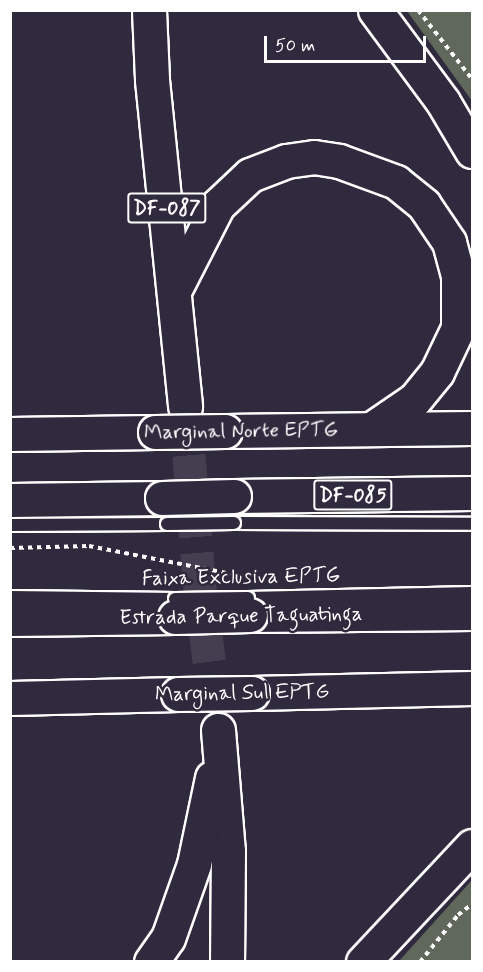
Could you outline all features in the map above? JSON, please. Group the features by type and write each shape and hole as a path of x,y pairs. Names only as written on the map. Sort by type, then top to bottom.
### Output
{"main road":[{"name":"DF-087","path":"149,10 152,80 176,287 185,406"},
{"path":"375,10 443,102 472,151"},
{"path":"176,287 218,206 250,175 286,161 314,157 339,161 396,182 424,205 449,242 458,276 458,328 436,372 414,400 373,428"},
{"name":"Marginal Norte EPTG","path":"10,434 472,428"},
{"name":"DF-085","path":"10,500 164,511 234,510 472,493"},
{"name":"Estrada Parque Taguatinga","path":"10,619 175,608 249,606 472,613"},
{"name":"Marginal Sul EPTG","path":"10,698 472,688"},
{"path":"151,962 168,938 194,864 219,737 228,851 227,962"},
{"path":"363,962 472,846"}],"lane":[{"path":"234,510 472,524"},
{"path":"10,525 164,511"},
{"name":"Faixa Exclusiva EPTG","path":"249,606 472,593"},
{"name":"Faixa Exclusiva EPTG","path":"10,597 175,608"}],"path":[{"path":"418,10 472,79"},
{"path":"10,548 89,546 264,580"},
{"path":"420,962 458,915 472,904"}],"green space":[{"path":"407,11 472,11 472,101"},
{"path":"472,880 472,961 399,961"}],"tunnel":[{"path":"185,406 199,580 218,730"}]}
